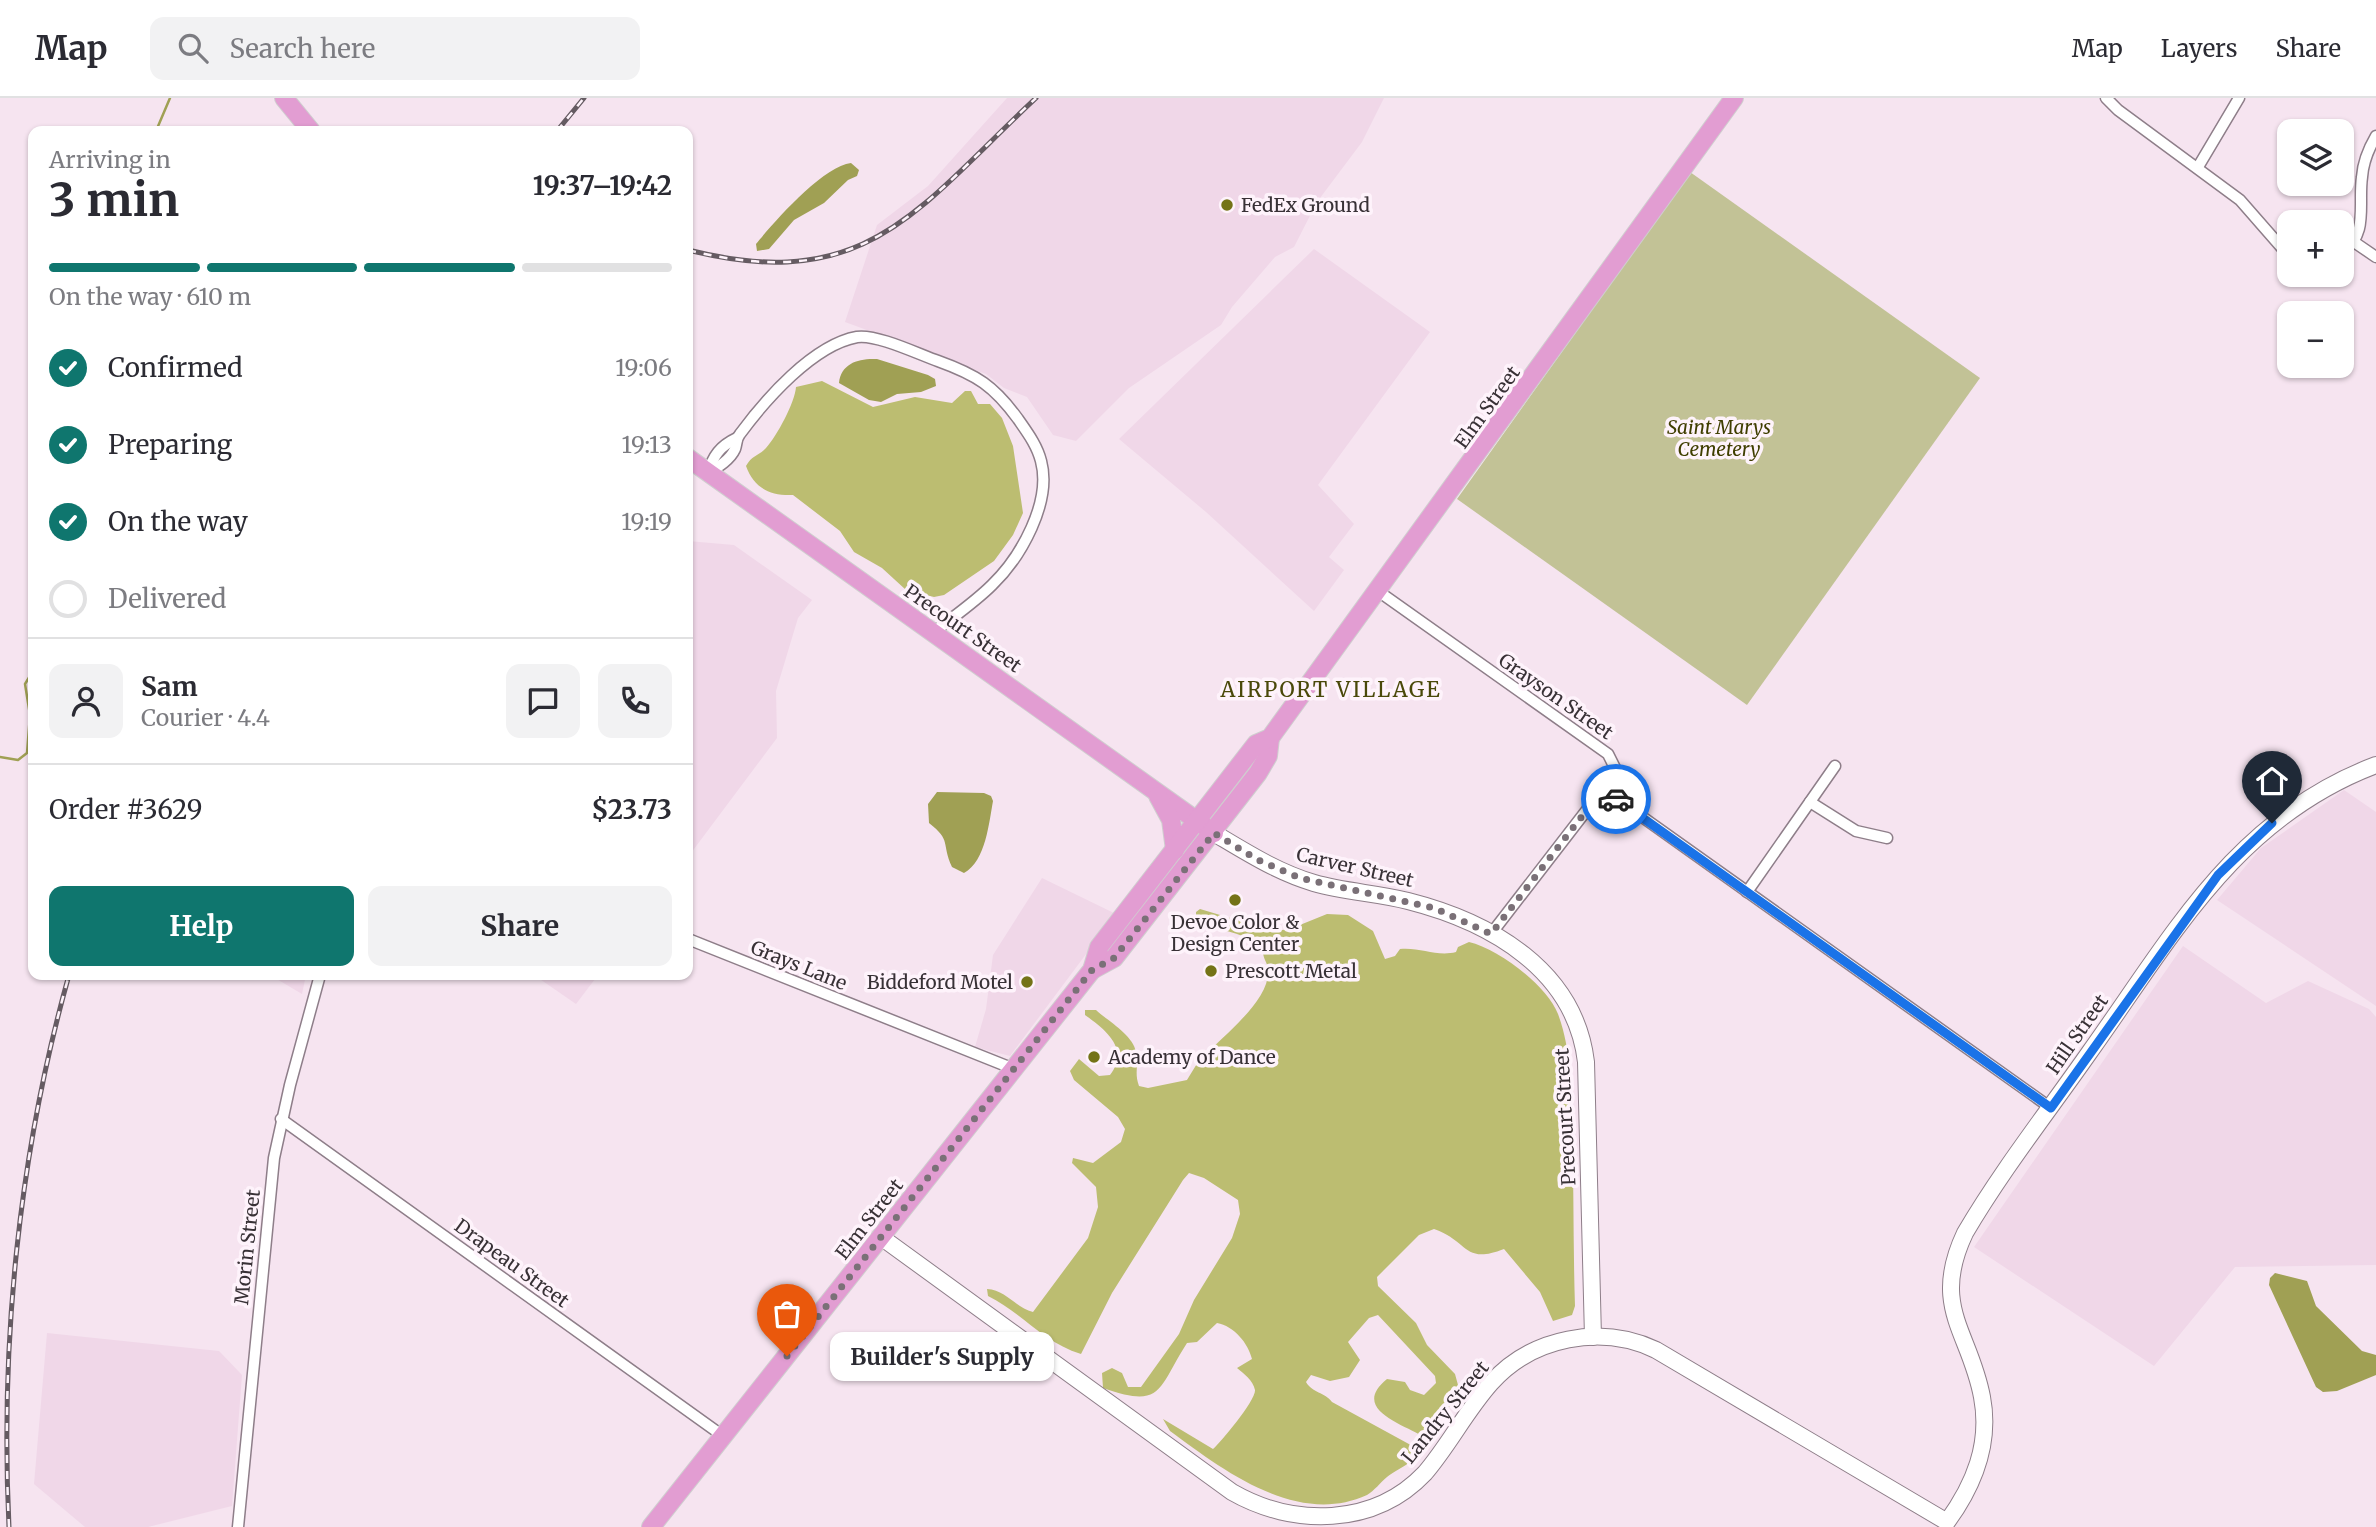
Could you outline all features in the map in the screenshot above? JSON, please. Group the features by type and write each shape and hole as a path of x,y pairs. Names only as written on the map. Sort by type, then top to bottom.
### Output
{"main road":[{"path":"284,98 307,126"},
{"name":"Elm Street","path":"1092,970 1114,958 1214,833 1268,756 1270,738 1734,98"},
{"name":"Precourt Street","path":"693,462 1214,833"},
{"name":"Elm Street","path":"651,1527 1092,970 1099,947 1256,744 1270,738"},
{"path":"1154,790 1171,820 1175,850"}],"street":[{"path":"2106,98 2118,110 2198,167 2248,207 2277,242"},
{"path":"2198,167 2239,98"},
{"path":"2376,135 2363,168 2360,229 2354,242 2376,257"},
{"path":"708,473 713,457 725,443 737,438 793,375 833,347 857,337 877,340 962,369 1000,395 1025,429 1041,458 1042,496 1022,544 1004,571 991,586 934,632"},
{"name":"Grayson Street","path":"1378,591 1608,754 1615,768 1603,789"},
{"name":"Hill Street","path":"1949,1525 1973,1481 1981,1457 1985,1427 1981,1390 1953,1313 1955,1256 1972,1220 2232,859 2301,801 2376,765"},
{"path":"1746,892 1835,766"},
{"path":"1491,934 1603,789 2051,1108"},
{"path":"1810,802 1856,831 1888,838"},
{"name":"Carver Street","path":"1214,833 1258,860 1300,878 1434,908 1491,934"},
{"name":"Precourt Street","path":"1491,934 1523,953 1553,979 1571,1007 1584,1045 1593,1337"},
{"name":"Grays Lane","path":"693,941 1014,1069"},
{"name":"Morin Street","path":"238,1527 270,1190 281,1119 319,980"},
{"name":"Drapeau Street","path":"281,1119 723,1436"},
{"name":"Landry Street","path":"881,1237 1232,1492 1261,1508 1299,1519 1321,1521 1346,1517 1388,1502 1425,1472 1483,1392 1504,1370 1525,1355 1550,1344 1593,1337 1630,1340 1674,1359 1949,1525"}],"shaded area":[{"path":"1007,98 1384,98 1362,142 1317,202 1294,247 1275,257 1232,307 1221,325 1129,388 1076,441 1053,435 1027,397 1004,388 986,374 845,322 877,225 928,186"},
{"path":"851,163 859,170 857,176 848,180 824,203 794,220 769,249 757,251 756,244 800,196 827,174"},
{"path":"1314,249 1430,332 1318,485 1354,524 1329,557 1344,570 1314,611 1206,512 1119,439"},
{"path":"877,359 928,375 935,379 936,386 921,392 897,394 881,402 869,400 839,383 847,366"},
{"path":"822,381 873,407 915,397 952,403 965,391 971,391 978,404 990,404 1002,418 1013,446 1023,513 1013,535 994,561 944,595 934,597 906,590 882,568 854,552 840,531 793,495 770,492 753,480 746,466 775,436 789,410 796,387"},
{"path":"693,541 734,545 812,600 798,618 776,691 777,738 693,850"},
{"path":"2344,790 2376,812 2376,1006 2217,900 2261,848"},
{"path":"937,792 984,793 991,796 993,801 982,850 977,860 964,873 952,867 941,834 929,823 928,804"},
{"name":"Biddeford Motel","path":"1042,878 1116,914 1010,1056 975,1047 986,1009 993,955"},
{"path":"1200,909 1274,931 1290,929 1327,914 1348,915 1373,931 1385,959 1395,956 1400,949 1449,953 1456,952 1458,947 1469,942 1481,946 1507,960 1544,992 1558,1014 1566,1041 1571,1082 1573,1147 1575,1306 1572,1315 1553,1321 1540,1292 1504,1249 1491,1253 1473,1253 1434,1229 1419,1235 1377,1277 1378,1286 1416,1323 1427,1345 1455,1374 1461,1396 1442,1412 1430,1430 1422,1436 1384,1414 1374,1399 1377,1390 1387,1379 1405,1382 1410,1390 1424,1395 1436,1383 1435,1376 1378,1315 1369,1318 1348,1342 1360,1360 1349,1377 1330,1381 1311,1375 1306,1382 1332,1402 1418,1449 1414,1458 1370,1493 1341,1503 1314,1504 1262,1490 1213,1462 1170,1431 1163,1419 1213,1449 1237,1421 1254,1395 1252,1383 1237,1368 1252,1359 1250,1353 1244,1341 1223,1325 1217,1323 1197,1342 1187,1343 1156,1391 1137,1396 1103,1388 1102,1373 1112,1368 1122,1373 1128,1387 1141,1387 1179,1334 1194,1300 1232,1238 1240,1214 1238,1200 1204,1178 1189,1173 1183,1180 1112,1293 1081,1354 1056,1343 988,1296 987,1289 994,1290 1033,1312 1088,1238 1098,1207 1096,1187 1072,1163 1073,1158 1093,1163 1121,1142 1125,1129 1118,1117 1074,1080 1070,1071 1079,1059 1099,1076 1110,1075 1116,1066 1113,1041 1085,1015 1085,1010 1096,1010 1130,1040 1136,1052 1139,1086 1148,1088 1187,1080 1197,1064 1246,1015 1265,987 1268,973 1260,947 1245,937 1203,923 1196,918 1196,912"},
{"path":"2183,946 2266,1003 2308,981 2369,1009 2376,1017 2376,1265 2235,1267 2154,1366 1974,1247"},
{"path":"278,980 305,980 302,994"},
{"path":"541,980 594,980 576,1004"},
{"path":"2275,1273 2307,1281 2316,1306 2362,1351 2376,1355 2376,1375 2337,1391 2323,1392 2316,1387 2269,1285 2270,1278"},
{"path":"47,1333 219,1351 242,1375 232,1506 148,1527 85,1527 34,1484"}],"green space":[{"name":"Saint Marys Cemetery","path":"1690,172 1980,378 1747,705 1457,499"}],"waterway":[{"path":"158,126 170,98"},
{"path":"28,679 25,684 28,703"},
{"path":"0,757 18,760 27,753 28,740"}],"railway":[{"path":"561,126 584,98"},
{"path":"693,251 749,261 801,261 845,251 884,232 921,207 1036,98"},
{"path":"9,1527 8,1388 17,1248 37,1110 68,980"}],"way so far":[{"path":"787,1356 1092,970 1114,958 1214,833 1258,860 1300,878 1328,887 1405,900 1434,908 1491,934 1603,789 1616,799"}],"place":[{"name":"FedEx Ground","path":"1227,205"},
{"name":"Devoe Color & Design Center","path":"1235,900"},
{"name":"Prescott Metal","path":"1211,971"},
{"name":"Biddeford Motel","path":"1027,982"},
{"name":"Academy of Dance","path":"1094,1057"},
{"name":"Builder's Supply","path":"787,1356"}],"district":[{"name":"AIRPORT VILLAGE","path":"1331,689"}],"route":[{"path":"1616,799 2051,1108 2202,895 2232,859 2272,823"}]}
